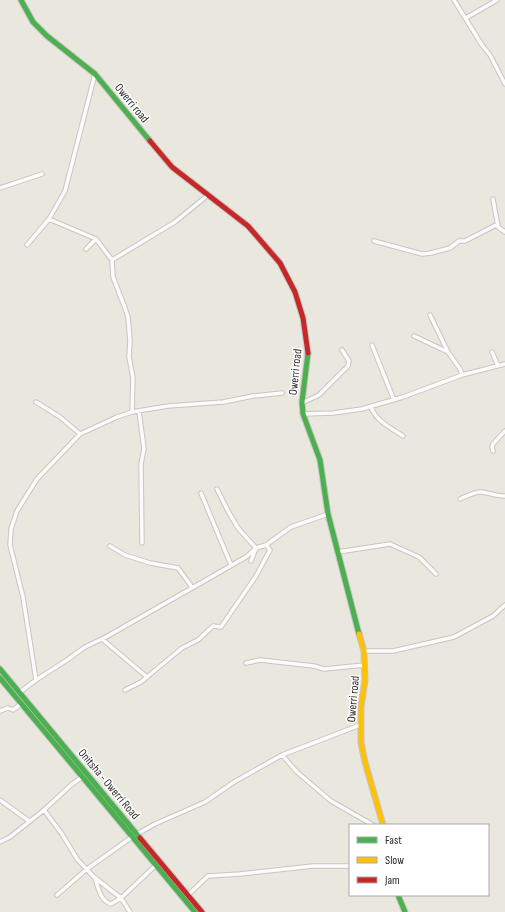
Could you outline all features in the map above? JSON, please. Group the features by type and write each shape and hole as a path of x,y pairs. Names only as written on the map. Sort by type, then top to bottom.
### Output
{"main road":[{"name":"Owerri road","path":"20,0 40,30 95,74 172,167 248,226 280,263 290,282 303,318 308,348 302,414 320,460 328,514 364,651 365,680 360,726 362,752 383,824"},
{"name":"Onitsha - Owerri Road","path":"0,669 135,835 156,865 195,912"},
{"name":"Onitsha - Owerri Road","path":"0,678 82,777 202,912"},
{"path":"398,896 404,912"}],"street":[{"path":"454,0 482,45 490,55 505,84"},
{"path":"466,18 497,0"},
{"path":"28,245 49,219 66,191 95,74"},
{"path":"0,188 42,174"},
{"path":"112,260 175,222 208,195"},
{"path":"493,199 499,229 505,232"},
{"path":"49,219 96,239 112,260 113,277 128,318 130,341 129,357 133,378 132,412"},
{"path":"374,241 422,254 431,253 450,248 459,241 465,242 498,224"},
{"path":"86,249 96,239"},
{"path":"430,315 448,352 460,369 462,375"},
{"path":"414,336 448,352"},
{"path":"372,345 394,400"},
{"path":"302,403 319,395 348,366 349,361 342,350"},
{"path":"492,352 498,366"},
{"path":"302,414 333,413 371,407 462,375 505,364"},
{"path":"36,680 23,597 10,545 11,529 17,511 38,479 80,434 117,417 132,412 168,406 223,402 253,396 282,393"},
{"path":"36,402 60,417 80,434"},
{"path":"371,407 378,418 403,436"},
{"path":"139,411 144,449 141,464 142,543"},
{"path":"493,450 493,444 505,431"},
{"path":"217,489 238,528 256,548"},
{"path":"460,499 476,492 505,496"},
{"path":"201,493 231,565"},
{"path":"20,692 85,647 102,639 246,557 256,548 266,545 291,527 328,514"},
{"path":"338,552 390,544 419,557 436,574"},
{"path":"125,690 141,682 182,648 198,640 213,626 221,627 256,576 270,550 266,545"},
{"path":"110,546 125,555 150,563 178,568 192,587"},
{"path":"251,561 256,548"},
{"path":"364,651 393,651 454,637 494,616 505,605"},
{"path":"102,639 147,677"},
{"path":"246,663 260,660 314,666 324,669 365,665"},
{"path":"0,711 8,708 13,710 21,704"},
{"path":"57,895 63,888 87,869 135,835 155,824 205,802 234,782 282,754 360,726"},
{"path":"282,754 297,772 331,801 371,824"},
{"path":"0,842 10,837 82,777"},
{"path":"0,800 28,821"},
{"path":"44,810 62,834 77,859 94,877 121,898 130,912"},
{"path":"94,877 102,897 106,903 111,904 121,898 156,865"},
{"path":"188,895 208,876 313,866 349,866"}],"traffic: fast":[{"path":"21,0 33,22 47,36 95,74 150,141"},
{"path":"308,353 302,402 303,414 320,460 328,514 359,634"},
{"path":"0,669 140,838"},
{"path":"0,678 195,912"},
{"path":"398,896 405,912"}],"traffic: slow":[{"path":"359,634 364,651 365,680 361,707 361,743 383,824"}],"traffic: jam":[{"path":"150,141 172,167 248,226 280,263 295,292 303,318 308,353"},
{"path":"140,838 202,912"}]}
